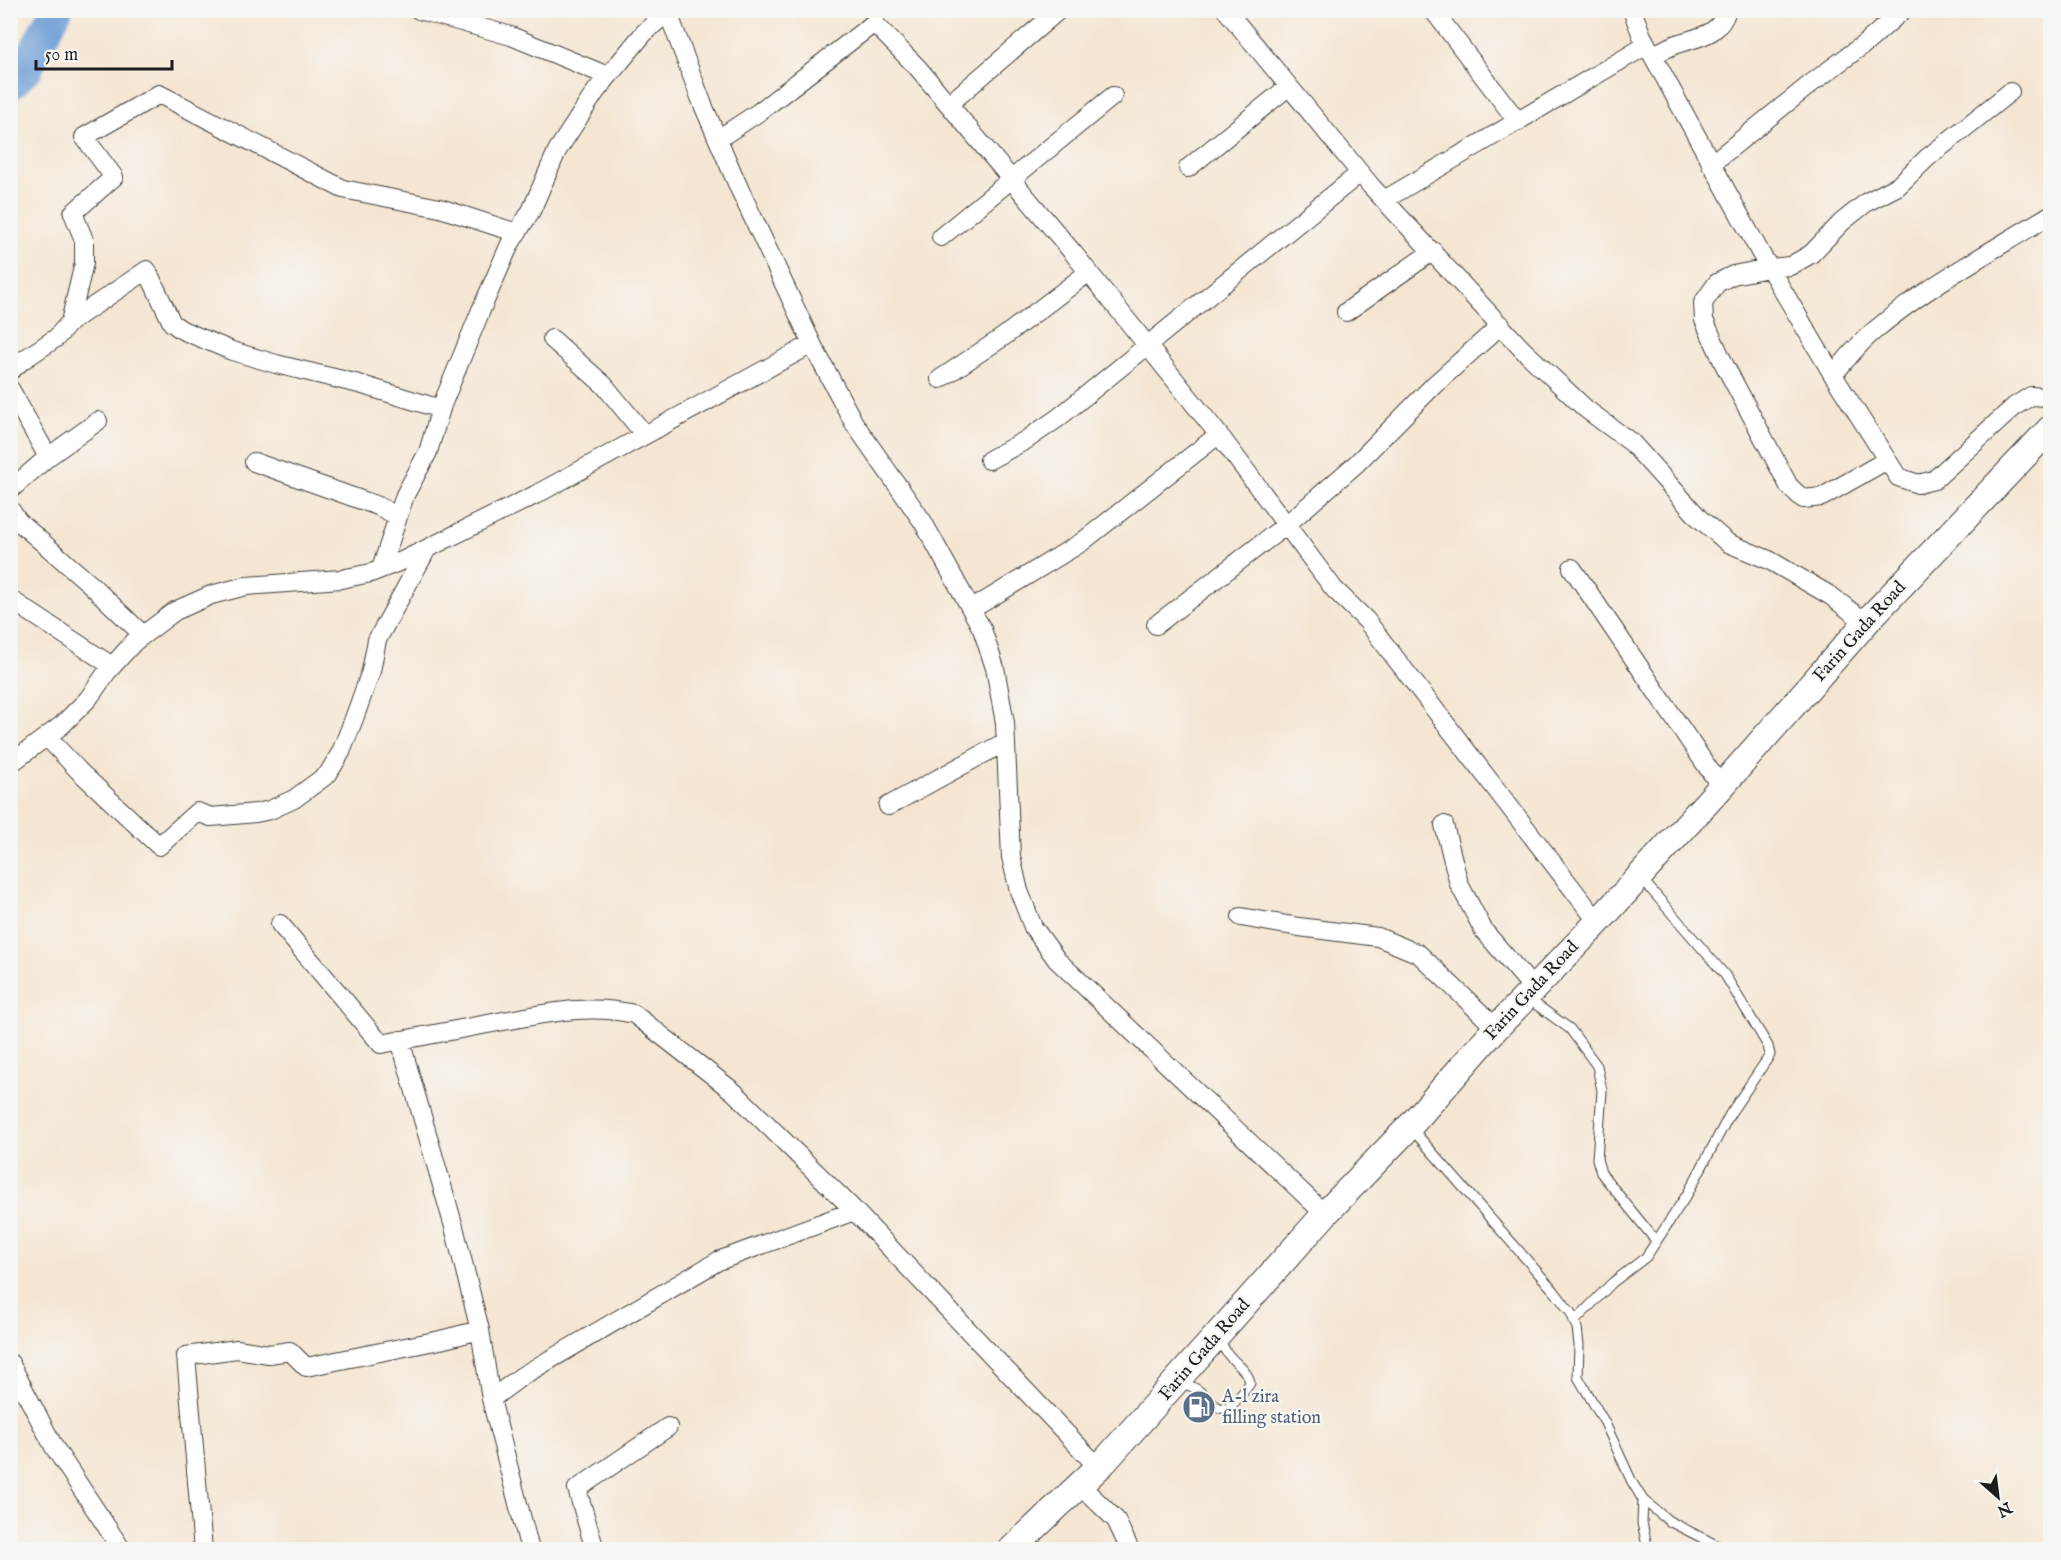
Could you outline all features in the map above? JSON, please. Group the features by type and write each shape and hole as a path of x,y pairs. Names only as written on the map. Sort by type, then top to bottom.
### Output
{"main road":[{"name":"Farin Gada Road","path":"1011,1550 1099,1468 1325,1214 1410,1126 1529,992 1598,921 1721,787 1866,623 2050,429"}],"street":[{"path":"418,10 511,36 608,76"},
{"path":"949,104 1059,10"},
{"path":"1226,10 1360,174 1522,349 1586,409 1632,443 1699,518 1728,543 1769,560 1831,596 1866,623"},
{"path":"1632,10 1650,50 1769,268 1898,477 1918,484 1934,480 2015,406 2031,396 2046,397"},
{"path":"1384,200 1650,50 1707,36 1724,20 1727,10"},
{"path":"1712,164 1813,82 1867,42 1903,10"},
{"path":"1435,11 1518,123"},
{"path":"381,569 405,495 428,452 441,409 486,300 510,244 531,211 557,151 608,76 644,33 667,12 718,139 812,344 854,423 923,522 982,629 995,668 1005,723 1011,857 1019,891 1033,927 1057,960 1325,1214"},
{"path":"718,139 759,112 877,17 1089,272 1218,435 1334,589 1365,620 1598,921"},
{"path":"1188,168 1288,87"},
{"path":"1887,460 1822,497 1803,499 1789,486 1724,364 1704,320 1703,303 1717,283 1733,275 1790,266 1811,254 1842,222 1868,202 1898,186 1927,158 2010,92"},
{"path":"70,322 84,262 84,240 73,213 114,177 84,137 159,94 343,189 440,208 517,233"},
{"path":"941,237 1113,96"},
{"path":"989,460 1026,440 1058,418 1360,174"},
{"path":"1833,375 1872,332 1910,303 2050,215"},
{"path":"1346,312 1433,251"},
{"path":"10,371 56,338 70,322 147,270 172,323 182,330 232,351 359,384 441,409"},
{"path":"940,379 1003,337 1089,272"},
{"path":"1156,625 1286,525 1356,464 1434,385 1501,326"},
{"path":"552,339 604,385 645,435"},
{"path":"10,764 47,737 88,699 112,666 134,642 175,611 211,595 246,586 341,579 381,569 427,549 535,495 812,344"},
{"path":"10,389 48,457"},
{"path":"10,490 48,457 98,420"},
{"path":"972,609 1082,542 1218,435"},
{"path":"254,462 378,506 398,516"},
{"path":"10,509 18,521 144,635"},
{"path":"47,737 79,771 159,846 197,812 211,817 256,813 270,810 294,799 328,774 341,752 371,671 377,640 427,549"},
{"path":"1572,568 1721,787"},
{"path":"13,601 112,666"},
{"path":"888,806 1005,742"},
{"path":"1444,825 1459,884 1484,931 1529,992"},
{"path":"1241,917 1378,937 1419,954 1496,1028"},
{"path":"280,924 381,1044 559,1011 595,1008 634,1014 734,1092 854,1211 1099,1468"},
{"path":"400,1040 454,1227 480,1330 490,1399 530,1550"},
{"path":"490,1399 522,1376 718,1261 854,1211"},
{"path":"203,1550 186,1356 237,1349 270,1353 290,1352 306,1367 480,1330"},
{"path":"10,1364 54,1447 122,1550"},
{"path":"595,1550 577,1490 668,1427"},
{"path":"1080,1485 1116,1520 1130,1550"}],"lane":[{"path":"1574,1322 1612,1283 1646,1257 1688,1193 1730,1114 1770,1055 1768,1046 1725,975 1639,876"},
{"path":"1529,992 1570,1029 1597,1066 1602,1091 1597,1159 1601,1173 1656,1242"},
{"path":"1410,1126 1571,1313 1579,1345 1578,1377 1605,1423 1632,1482 1644,1500 1669,1521 1726,1550"},
{"path":"1175,1384 1188,1384 1195,1387 1222,1409 1228,1408 1246,1388 1250,1383 1249,1377 1228,1356 1221,1345 1220,1334"},
{"path":"1644,1500 1642,1523 1648,1550"}],"waterway":[{"path":"10,84 26,69 56,10"}],"place":[{"name":"A-l zira filling station","path":"1199,1407"}]}
